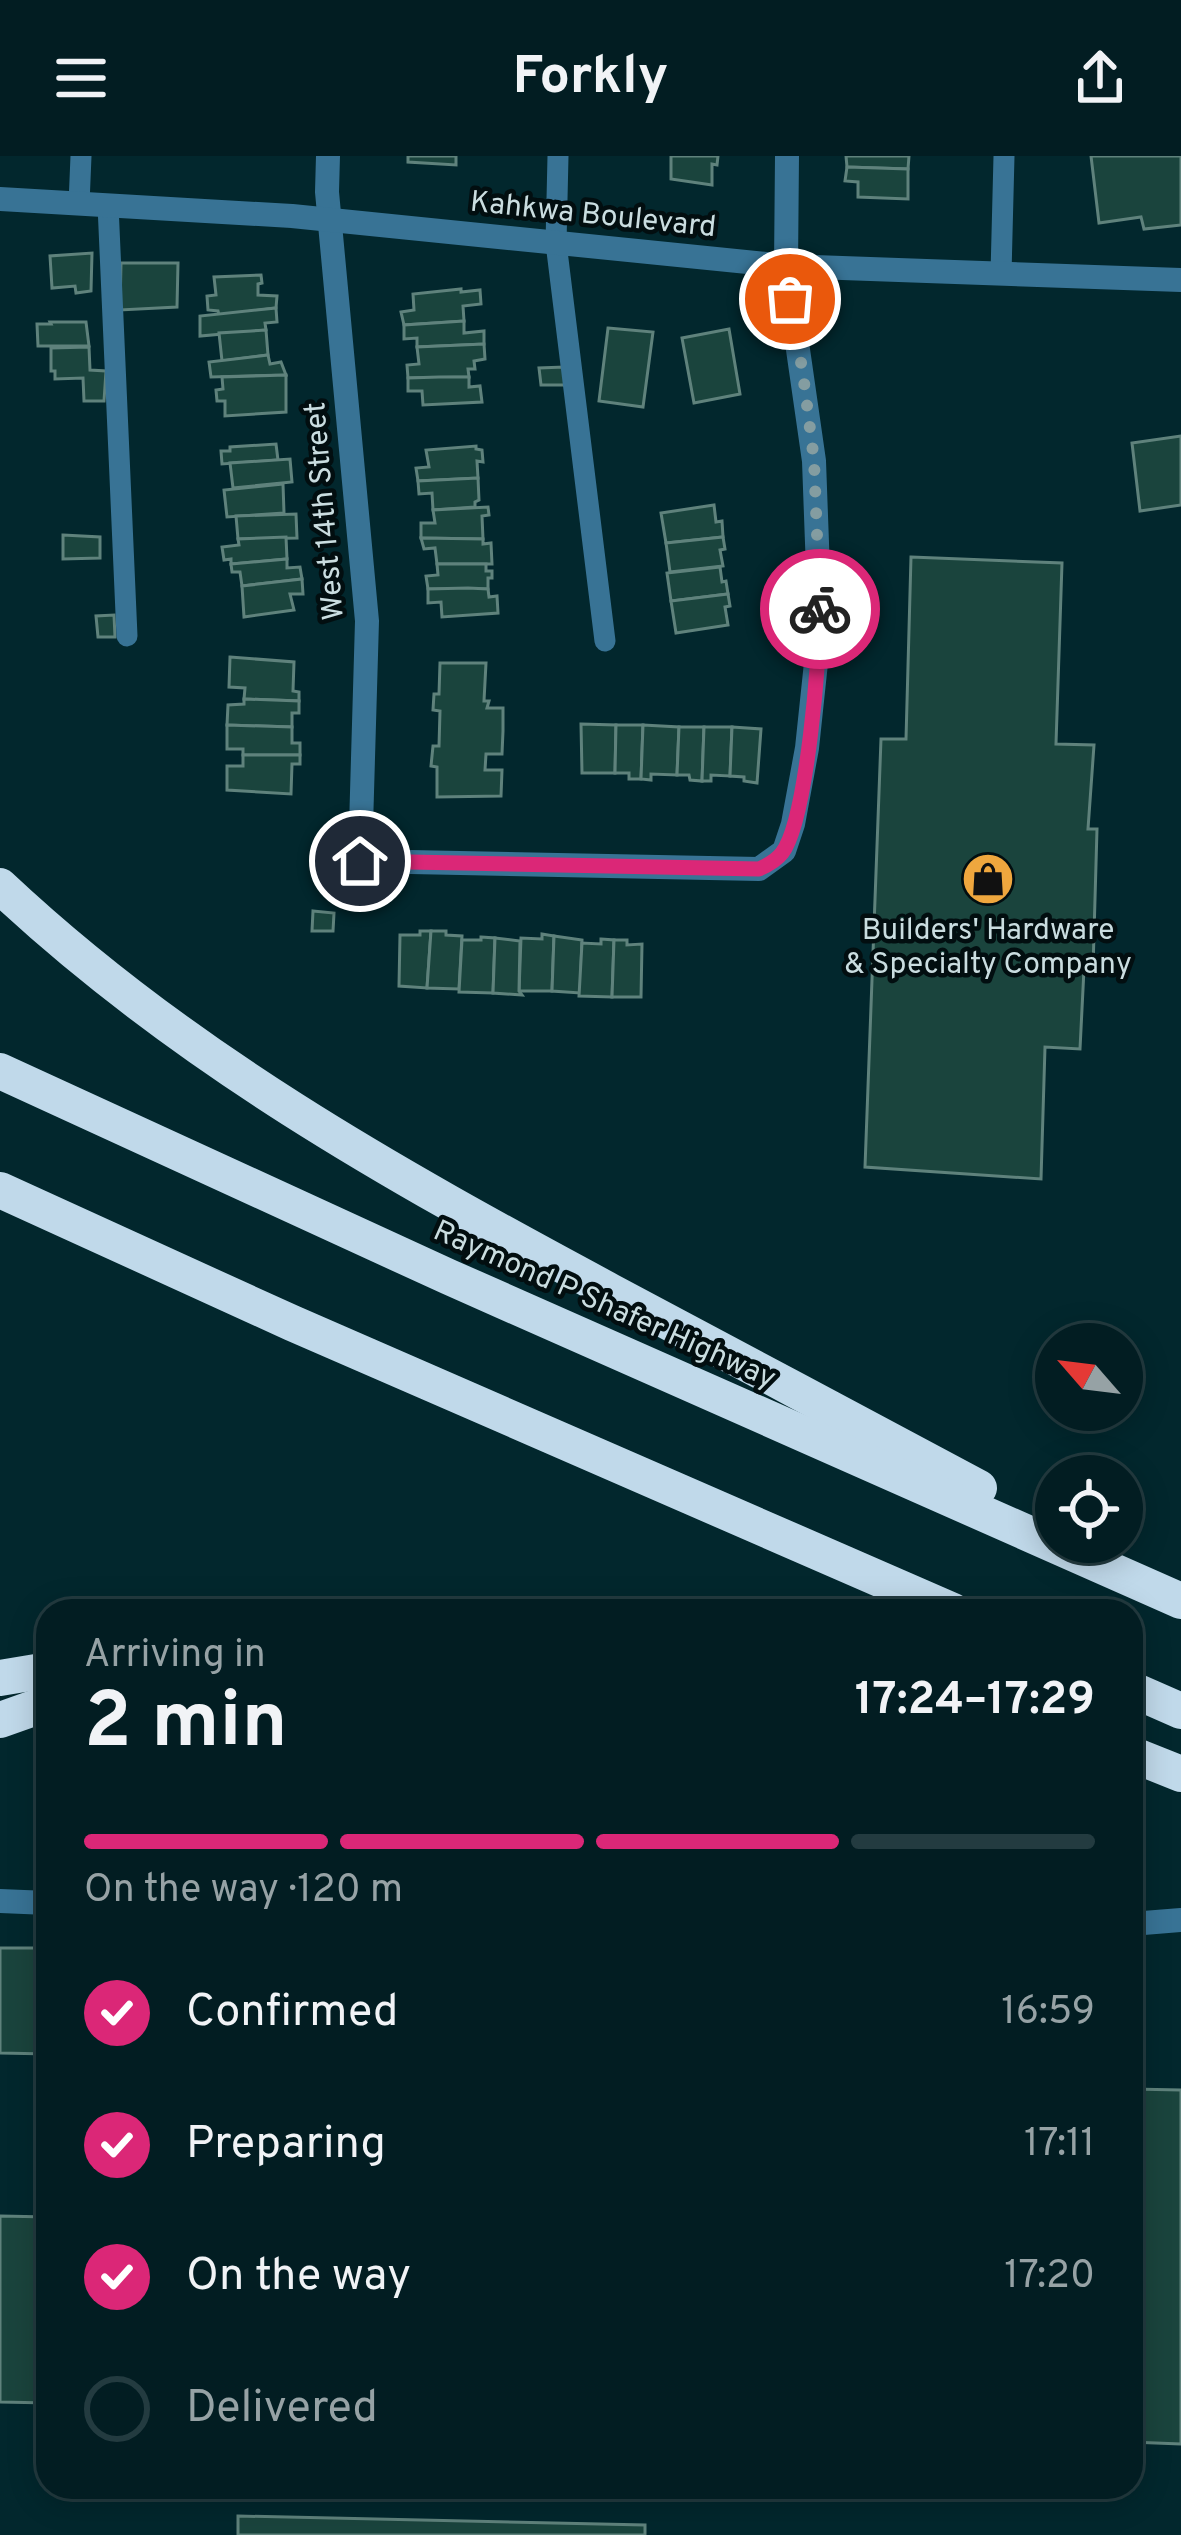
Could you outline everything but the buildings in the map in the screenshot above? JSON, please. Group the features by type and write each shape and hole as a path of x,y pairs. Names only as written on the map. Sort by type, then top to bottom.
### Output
{"highway":[{"path":"0,886 127,996 345,1144 472,1217 1035,1518"},
{"name":"Raymond P Shafer Highway","path":"0,1070 449,1277 1181,1598"},
{"path":"0,1190 292,1323 925,1599"},
{"path":"1118,1563 1181,1598"},
{"path":"0,1678 36,1672"},
{"path":"1143,1694 1181,1711"},
{"path":"0,1720 36,1707"},
{"path":"1143,1759 1178,1772"}],"street":[{"name":"West 14th Street","path":"328,156 329,219 367,621 360,861 759,869 784,851 801,791 820,625 814,460 787,266"},
{"path":"787,156 787,266"},
{"name":"Kahkwa Boulevard","path":"0,199 329,219 787,266 1181,280"},
{"path":"0,1901 36,1902"},
{"path":"1143,1923 1181,1920"}],"lane":[{"path":"79,204 81,156"},
{"path":"558,156 556,243 605,641"},
{"path":"1001,274 1004,156"},
{"path":"108,205 127,636"}],"way so far":[{"path":"790,299 814,460 820,609"}],"place":[{"name":"Builders' Hardware & Specialty Company","path":"988,879"}],"route":[{"path":"360,861 759,869 768,865 784,851 801,791 818,665 820,609"}]}
